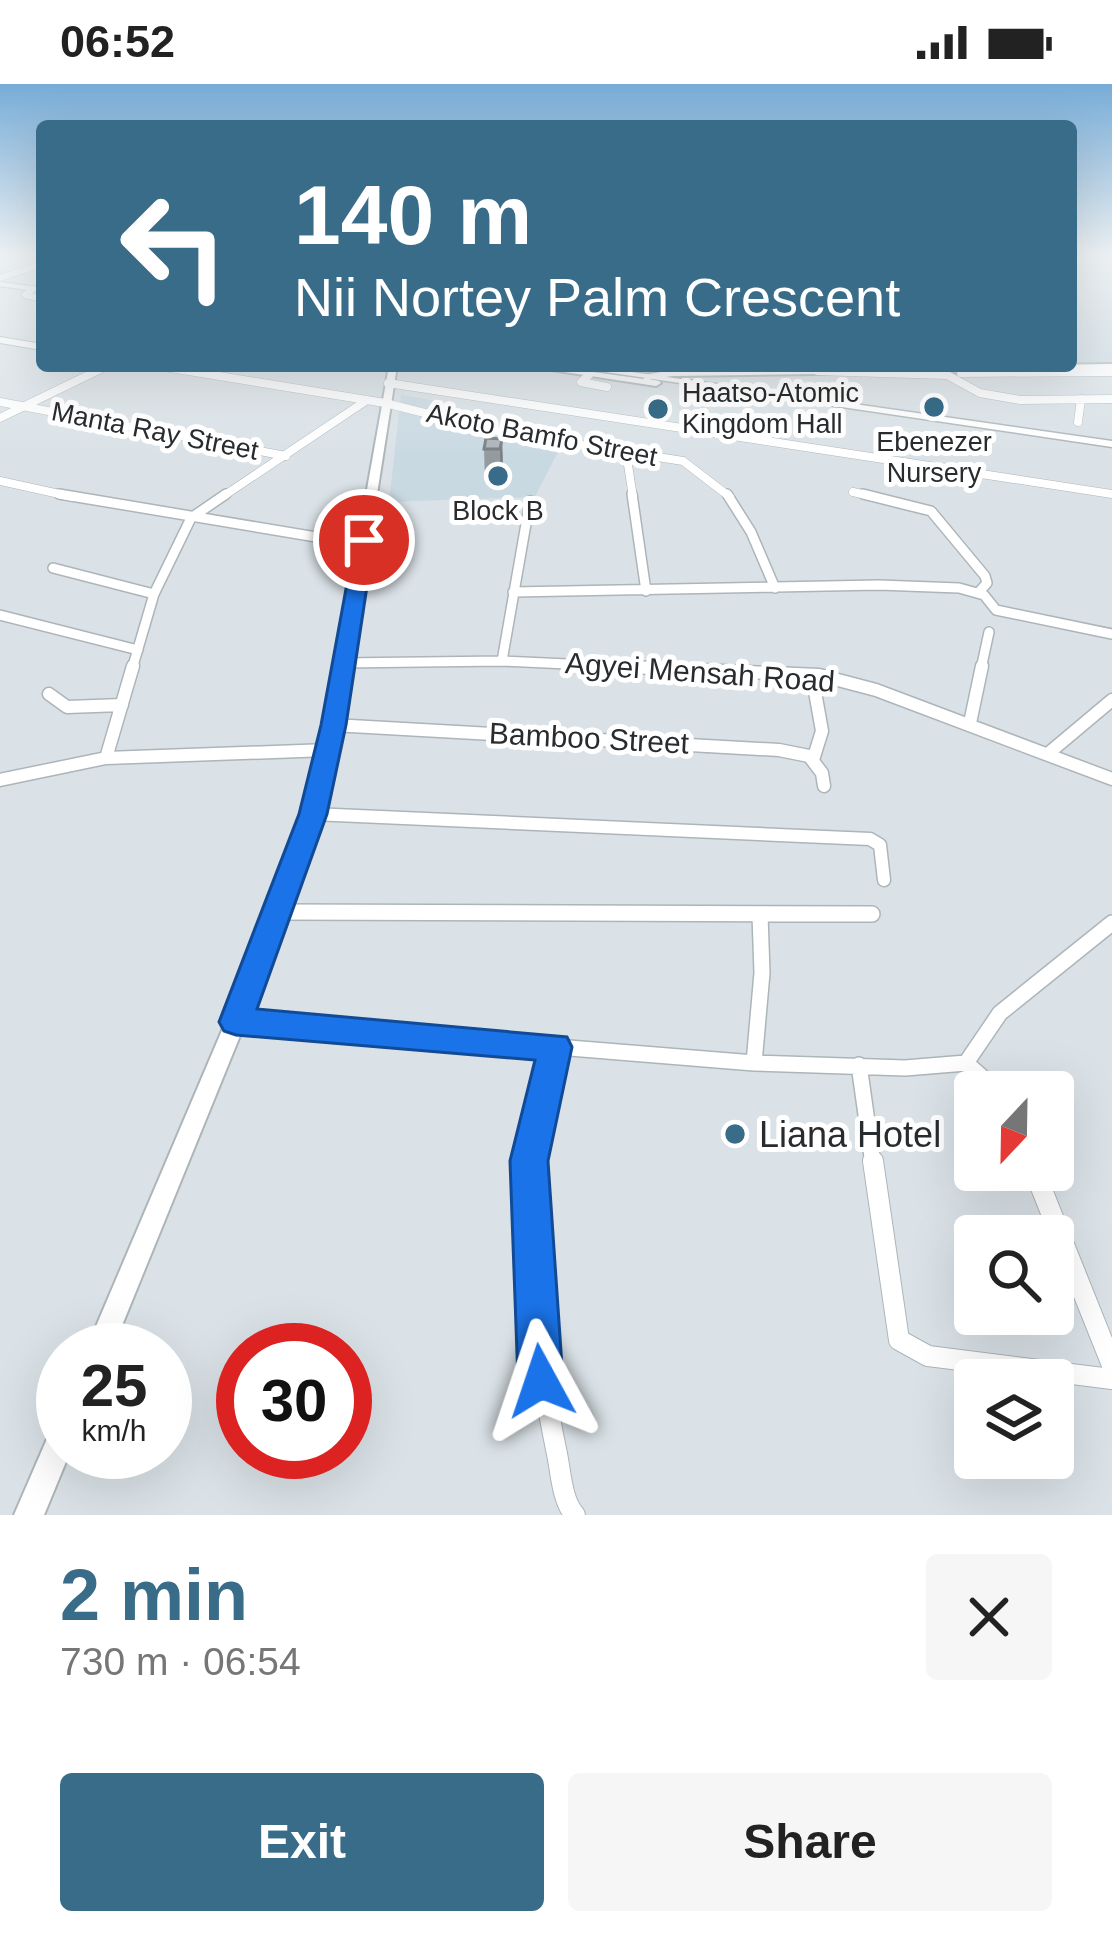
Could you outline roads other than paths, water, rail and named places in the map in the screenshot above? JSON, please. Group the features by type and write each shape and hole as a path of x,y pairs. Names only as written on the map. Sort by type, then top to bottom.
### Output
{"main road":[{"path":"612,372 1112,444"}],"street":[{"path":"0,340 36,346"},
{"path":"1077,370 1112,370"},
{"path":"1077,371 1112,370"},
{"path":"0,418 94,372"},
{"path":"204,372 1112,494"},
{"path":"110,1323 236,1022 313,814 334,725 364,545 380,395 390,372"},
{"path":"569,372 648,383 675,381"},
{"path":"647,377 789,372"},
{"path":"850,372 947,375 996,397 1112,399"},
{"path":"961,374 1036,372"},
{"path":"589,375 581,382 607,387"},
{"path":"106,758 154,594 191,518 380,395"},
{"name":"Akoto Bamfo Street","path":"380,395 500,432 683,461 702,471 748,521 775,588"},
{"path":"1078,422 1081,399"},
{"name":"Manta Ray Street","path":"0,402 286,456"},
{"path":"626,452 646,591"},
{"path":"0,481 364,545"},
{"path":"853,492 931,511 985,576 987,583 979,592"},
{"path":"502,661 530,501"},
{"path":"53,568 154,594"},
{"path":"513,592 879,585 979,592 996,610 1112,634"},
{"path":"0,616 138,650"},
{"path":"970,723 989,632"},
{"name":"Agyei Mensah Road","path":"341,663 502,661 812,675 851,682 1112,778"},
{"path":"812,675 821,731 813,760 824,785"},
{"path":"49,694 68,707 122,704"},
{"path":"1050,752 1112,700"},
{"name":"Bamboo Street","path":"334,725 693,743 796,752 813,760"},
{"path":"0,781 106,758 328,750"},
{"path":"313,814 870,839 880,845 884,880"},
{"path":"279,912 872,914"},
{"path":"754,1063 762,973 760,915"},
{"path":"236,1022 754,1063 930,1068 966,1063 1000,1013 1112,923"},
{"path":"555,1047 529,1161 531,1264 541,1381 569,1509 575,1515"},
{"path":"966,1063 975,1071"},
{"path":"859,1065 899,1340 928,1355 1112,1378"},
{"path":"1042,1191 1112,1365"},
{"path":"29,1515 44,1479"}],"place":[{"name":"Ebenezer Nursery","path":"934,407"},
{"name":"Haatso-Atomic Kingdom Hall","path":"658,409"},
{"name":"Block B","path":"498,476"},
{"name":"Liana Hotel","path":"735,1134"}]}
